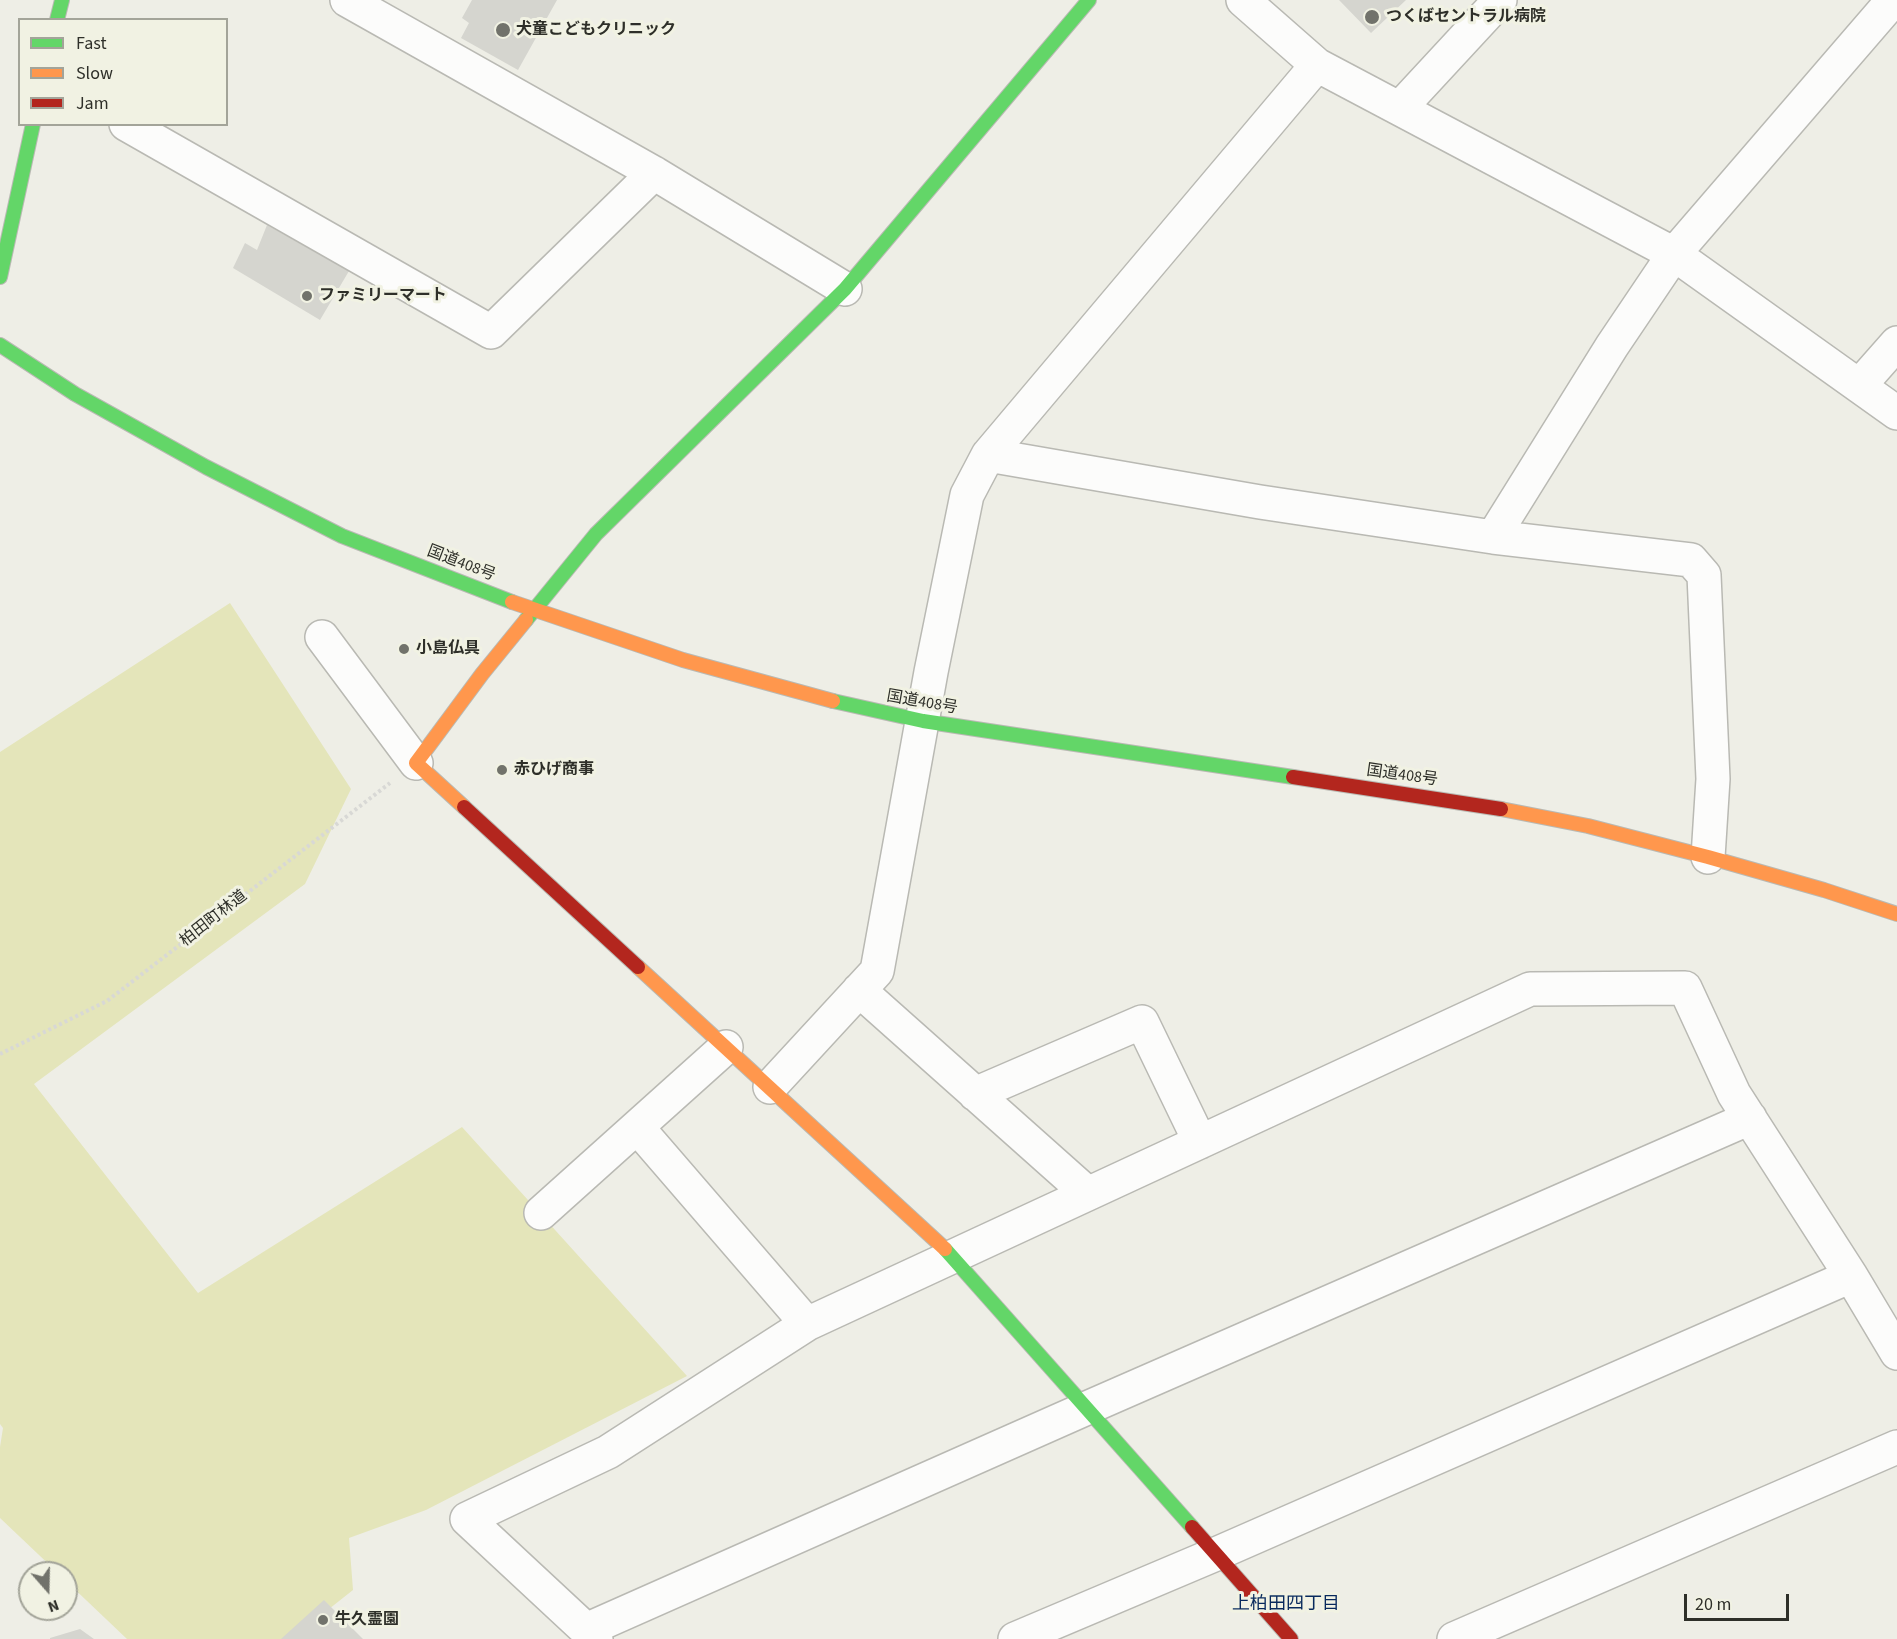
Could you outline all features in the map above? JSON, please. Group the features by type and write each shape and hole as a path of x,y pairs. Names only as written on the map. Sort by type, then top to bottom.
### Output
{"main road":[{"path":"58,18 62,0"},
{"path":"1089,0 845,289 596,534 532,610 416,763 952,1256 1291,1639"},
{"path":"0,277 33,126"},
{"name":"国道408号","path":"0,345 75,394 206,467 342,536 532,610 683,660 842,703 923,721 1463,802 1588,826 1824,890 1897,914"}],"street":[{"path":"347,0 654,173 845,289"},
{"path":"1243,0 1317,65 1674,254 1897,413"},
{"path":"1400,108 1500,0"},
{"path":"1493,537 1612,346 1674,254 1893,0"},
{"path":"770,1087 877,971 967,495 988,455 1317,65"},
{"path":"130,126 491,332 654,173"},
{"path":"1859,386 1897,343"},
{"path":"988,455 1260,502 1493,537 1690,560 1704,575 1713,779 1708,857"},
{"path":"322,637 416,763"},
{"path":"1750,1118 1087,1408 591,1634 467,1519 608,1452 807,1324 1530,989 1685,988 1734,1094 1750,1118 1851,1276 1897,1353"},
{"path":"859,990 1087,1193"},
{"path":"975,1094 1142,1022 1200,1142"},
{"path":"541,1213 726,1047"},
{"path":"637,1127 807,1324"},
{"path":"1015,1639 1216,1554 1851,1276"},
{"path":"1454,1639 1897,1448"}],"path":[{"name":"柏田町林道","path":"0,1053 107,1001 416,763"}],"green space":[{"path":"230,603 351,789 305,884 34,1084 198,1293 462,1127 687,1376 426,1510 349,1538 353,1590 291,1639 127,1639 78,1592 78,1561 45,1561 0,1518 0,1447 3,1428 0,1424 0,752"}],"building":[{"name":"犬童こどもクリニック","path":"472,0 557,0 518,70 461,38 469,23 462,18"},
{"name":"つくばセントラル病院","path":"1339,0 1406,0 1371,33"},
{"name":"ファミリーマート","path":"267,225 349,271 320,320 233,268 245,243 257,250"},
{"name":"牛久霊園","path":"324,1600 363,1639 281,1639"},
{"path":"80,1629 94,1639 50,1639 50,1638"}],"traffic: fast":[{"path":"58,18 62,0"},
{"path":"526,620 596,534 845,289 1089,0"},
{"path":"0,277 33,126"},
{"path":"0,345 75,394 206,467 342,536 512,602"},
{"path":"833,701 923,721 1293,777"},
{"path":"945,1249 1192,1527"}],"traffic: slow":[{"path":"512,602 683,660 833,701"},
{"path":"464,807 416,763 482,674 526,620"},
{"path":"1501,809 1588,826 1708,857 1824,890 1897,914"},
{"path":"638,967 945,1249"}],"traffic: jam":[{"path":"1293,777 1501,809"},
{"path":"464,807 638,967"},
{"path":"1192,1527 1291,1639"}],"place":[{"name":"つくばセントラル病院","path":"1372,17"},
{"name":"犬童こどもクリニック","path":"503,30"},
{"name":"ファミリーマート","path":"307,296"},
{"name":"小島仏具","path":"404,649"},
{"name":"赤ひげ商事","path":"502,770"},
{"name":"牛久霊園","path":"323,1620"}],"district":[{"name":"上柏田四丁目","path":"1286,1605"}]}
